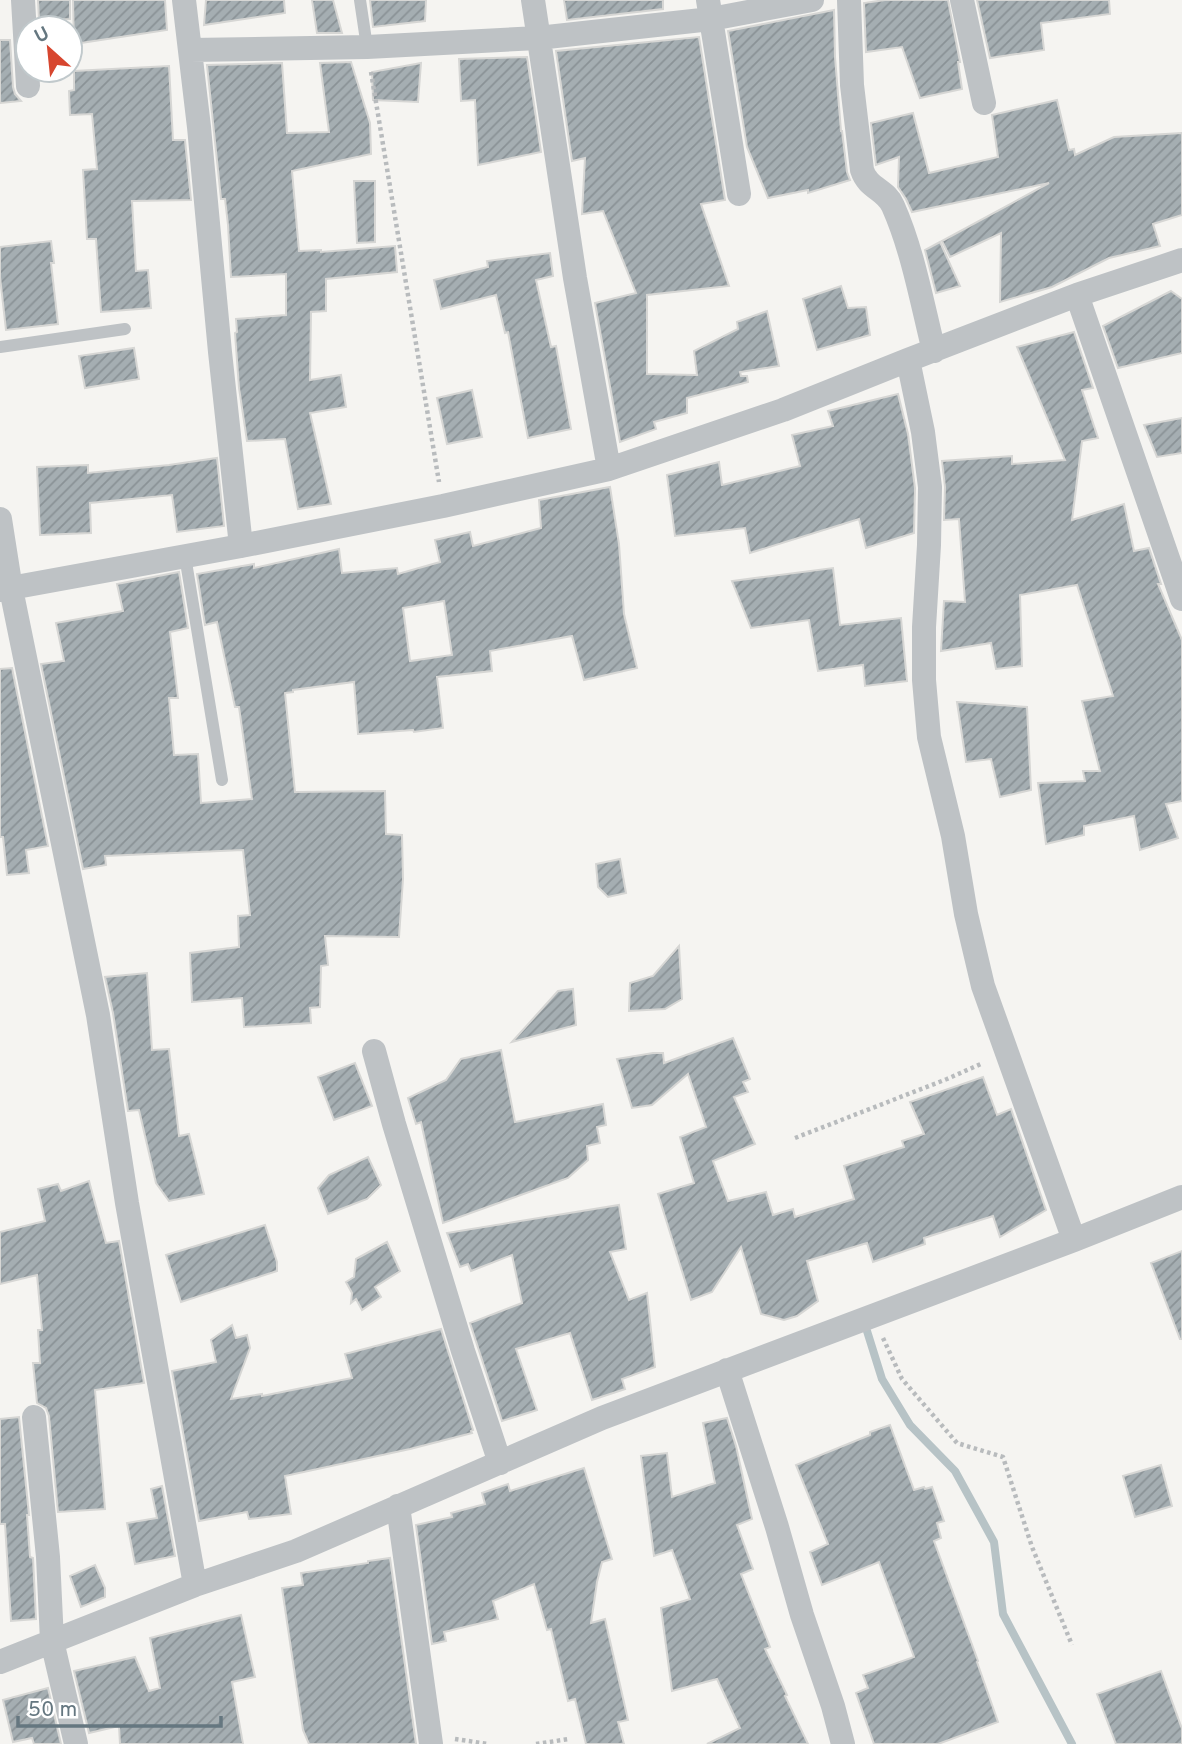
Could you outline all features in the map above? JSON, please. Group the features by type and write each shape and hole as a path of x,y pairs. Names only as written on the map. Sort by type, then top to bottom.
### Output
{"street":[{"path":"23,0 29,86"},
{"path":"184,0 241,546"},
{"path":"533,0 575,278 609,469"},
{"path":"191,50 367,47 538,38 710,10 812,0"},
{"path":"849,0 852,85 862,170 864,178 891,201 898,217 934,351"},
{"path":"962,0 985,103"},
{"path":"710,10 738,194"},
{"path":"5,589 443,506 609,469 783,410 1077,295 1182,260"},
{"path":"1077,295 1182,599"},
{"path":"908,360 923,432 930,487 924,640 929,737 953,836 983,986 1074,1240"},
{"path":"0,519 5,589 98,1014 130,1216 195,1585"},
{"path":"374,1051 463,1351 500,1463"},
{"path":"0,1662 195,1585 296,1551 602,1418 1182,1197"},
{"path":"727,1370 843,1744"},
{"path":"34,1417 48,1557 52,1640 76,1744"},
{"path":"398,1506 431,1744"}],"lane":[{"path":"360,0 367,47"},
{"path":"0,347 125,329"},
{"path":"185,556 222,780"}],"path":[{"path":"367,47 443,506"},
{"path":"796,1138 1006,1053"},
{"path":"872,1315 902,1379 957,1443 1003,1457 1032,1547 1072,1645"},
{"path":"536,1744 569,1739"}],"building":[{"path":"38,0 70,0 70,14 39,14"},
{"path":"73,0 165,0 167,30 84,42 84,14 73,14"},
{"path":"206,0 284,0 285,13 204,25"},
{"path":"312,0 333,0 342,33 317,33"},
{"path":"370,0 426,0 425,21 373,27"},
{"path":"564,0 663,0 663,9 567,20"},
{"path":"885,0 948,0 960,62 962,89 920,98 902,47 866,52 864,3"},
{"path":"977,0 1109,0 1110,14 1041,23 1044,50 990,58"},
{"path":"834,10 841,131 850,180 808,193 808,190 768,198 747,147 728,31"},
{"path":"699,37 725,200 701,204 729,286 647,295 647,374 697,375 694,351 738,329 737,322 767,311 779,366 740,372 741,376 747,376 748,382 687,398 687,413 654,422 656,429 620,442 595,303 636,293 603,211 582,214 585,158 572,161 556,51"},
{"path":"0,40 10,40 13,87 21,101 0,103"},
{"path":"527,57 541,152 478,165 475,100 461,101 459,59"},
{"path":"351,62 370,123 371,154 292,171 299,251 321,252 395,246 397,272 326,279 326,311 311,312 310,380 341,375 346,407 310,413 331,504 298,509 285,439 247,441 239,388 236,319 286,315 286,274 231,277 228,225 225,199 221,199 207,65 282,63 287,133 329,132 320,63"},
{"path":"421,63 418,102 373,100 372,72"},
{"path":"169,66 173,140 185,140 191,200 132,201 136,271 148,270 151,308 101,312 96,239 87,239 83,170 97,169 92,114 70,115 69,91 74,90 74,84 84,84 84,70"},
{"path":"1057,100 1069,150 1074,149 1075,155 1114,137 1182,133 1182,215 1153,224 1160,246 1109,258 1052,287 1000,302 1001,233 950,257 942,241 1049,183 912,212 898,187 899,157 876,165 871,123 913,113 929,173 998,157 992,115"},
{"path":"354,181 375,181 375,242 357,243"},
{"path":"51,241 58,324 6,330 0,277 0,247"},
{"path":"940,242 960,286 936,293 925,250"},
{"path":"550,253 553,276 536,280 551,347 556,346 571,429 528,438 508,332 505,333 496,295 441,309 434,280 488,267 487,261"},
{"path":"841,286 848,308 866,307 870,335 817,350 803,299"},
{"path":"1171,291 1182,299 1182,353 1118,368 1103,326"},
{"path":"1074,332 1093,388 1082,390 1098,438 1082,441 1072,520 1124,504 1134,551 1149,548 1161,584 1158,584 1182,640 1182,801 1166,804 1178,838 1140,850 1134,816 1084,826 1084,835 1046,844 1038,783 1085,781 1083,771 1100,771 1082,701 1113,696 1077,585 1020,595 1022,666 996,669 991,643 941,651 944,601 965,602 959,519 944,520 945,487 942,461 1012,456 1012,464 1065,460 1017,347"},
{"path":"134,348 139,379 85,388 79,356"},
{"path":"472,390 482,437 447,444 437,398"},
{"path":"898,394 908,434 915,488 914,533 866,548 859,519 750,553 745,528 675,536 667,475 719,462 722,485 800,466 792,435 833,426 828,411"},
{"path":"1182,418 1182,453 1157,457 1144,425"},
{"path":"217,458 224,526 177,532 172,495 90,503 91,533 40,535 37,467 88,465 88,473"},
{"path":"610,487 619,544 624,614 637,668 584,680 572,636 490,651 492,671 437,677 443,728 414,732 358,734 354,682 285,693 295,792 385,791 386,834 402,835 403,879 399,937 325,936 328,965 321,966 320,1007 310,1008 311,1023 244,1027 242,998 192,1002 190,953 239,947 238,916 250,915 243,850 105,856 106,865 83,869 41,664 64,661 56,623 123,611 117,584 179,572 188,628 170,632 178,698 169,698 174,755 198,754 201,803 252,799 239,707 235,707 217,622 205,625 197,574 254,564 254,568 339,549 342,573 397,568 398,574 440,562 435,540 470,532 473,546 541,528 539,500","holes":["444,601 452,655 410,661 403,608"]},
{"path":"833,568 840,625 901,618 907,681 865,686 863,665 818,671 809,620 751,628 732,581"},
{"path":"12,668 48,846 26,850 29,873 7,875 3,837 0,837 0,669"},
{"path":"957,702 1027,707 1031,790 1000,797 991,759 966,762"},
{"path":"620,859 626,893 608,897 598,887 596,864"},
{"path":"679,946 682,999 665,1009 629,1011 630,983 653,976"},
{"path":"147,973 152,1050 169,1049 179,1136 189,1134 204,1194 169,1201 156,1183 139,1110 128,1111 105,977"},
{"path":"573,989 576,1025 512,1042 558,991"},
{"path":"733,1038 750,1079 743,1082 748,1092 734,1097 755,1144 713,1161 728,1201 766,1192 773,1215 793,1209 795,1217 854,1199 844,1166 904,1147 902,1141 924,1134 910,1102 983,1077 997,1115 1011,1109 1046,1210 1000,1237 993,1216 924,1238 925,1244 873,1262 867,1243 807,1261 818,1301 797,1316 784,1320 761,1314 741,1247 712,1292 691,1300 658,1194 694,1183 680,1137 706,1127 688,1074 652,1105 632,1108 617,1059 663,1053 664,1063"},
{"path":"501,1050 515,1122 603,1104 606,1125 597,1127 600,1143 587,1146 588,1160 568,1178 443,1223 421,1122 416,1124 408,1098 446,1080 461,1059"},
{"path":"355,1063 372,1106 334,1120 318,1077"},
{"path":"368,1157 381,1185 367,1199 328,1214 318,1188 329,1175"},
{"path":"89,1181 106,1243 119,1241 144,1383 95,1390 105,1509 58,1512 49,1416 46,1408 37,1403 33,1363 40,1363 38,1330 42,1330 37,1275 0,1284 0,1232 45,1221 38,1189 58,1184 61,1191"},
{"path":"619,1205 626,1249 610,1252 629,1300 647,1293 655,1367 622,1379 625,1389 592,1400 570,1333 516,1349 537,1410 502,1421 470,1323 522,1303 512,1255 471,1271 468,1264 460,1267 447,1233"},
{"path":"265,1225 277,1262 277,1271 181,1302 166,1255"},
{"path":"387,1242 400,1271 375,1287 381,1297 362,1310 356,1299 351,1303 352,1293 346,1282 354,1277 356,1259"},
{"path":"1182,1251 1182,1339 1180,1339 1151,1263"},
{"path":"232,1325 236,1338 247,1335 250,1348 231,1399 262,1396 352,1378 345,1354 441,1329 472,1433 285,1476 291,1514 249,1519 247,1512 199,1521 172,1371 216,1362 211,1340"},
{"path":"19,1417 29,1515 30,1557 33,1558 36,1619 11,1621 5,1524 0,1524 0,1419"},
{"path":"727,1418 752,1519 737,1525 753,1569 741,1574 770,1647 765,1649 808,1744 707,1744 740,1728 717,1679 672,1691 661,1608 690,1599 672,1550 654,1556 641,1456 667,1453 672,1497 715,1483 703,1423"},
{"path":"890,1425 914,1490 932,1487 944,1521 937,1523 941,1538 934,1541 998,1722 938,1744 874,1744 856,1693 868,1688 863,1675 914,1657 879,1562 822,1585 810,1552 828,1544 796,1465"},
{"path":"1161,1465 1172,1506 1135,1517 1123,1476"},
{"path":"584,1468 612,1559 602,1562 591,1623 605,1619 628,1720 618,1722 624,1744 586,1744 575,1699 568,1701 551,1629 547,1630 534,1584 493,1601 498,1619 444,1632 446,1641 432,1644 416,1525 452,1517 451,1513 485,1504 482,1493 508,1484 510,1491"},
{"path":"162,1486 175,1556 135,1564 127,1523 157,1518 151,1489"},
{"path":"390,1558 416,1744 309,1744 303,1730 282,1588 303,1585 301,1573"},
{"path":"95,1565 105,1588 105,1597 81,1607 70,1576"},
{"path":"241,1615 255,1677 232,1682 243,1744 120,1744 119,1726 89,1733 74,1671 135,1657 149,1691 160,1688 150,1638"},
{"path":"1161,1671 1182,1729 1182,1744 1116,1744 1097,1694"},
{"path":"48,1688 61,1744 34,1744 32,1738 13,1742 3,1700"}],"waterway":[{"path":"867,1331 882,1379 910,1425 955,1471 994,1542 1003,1614 1072,1744"}]}
